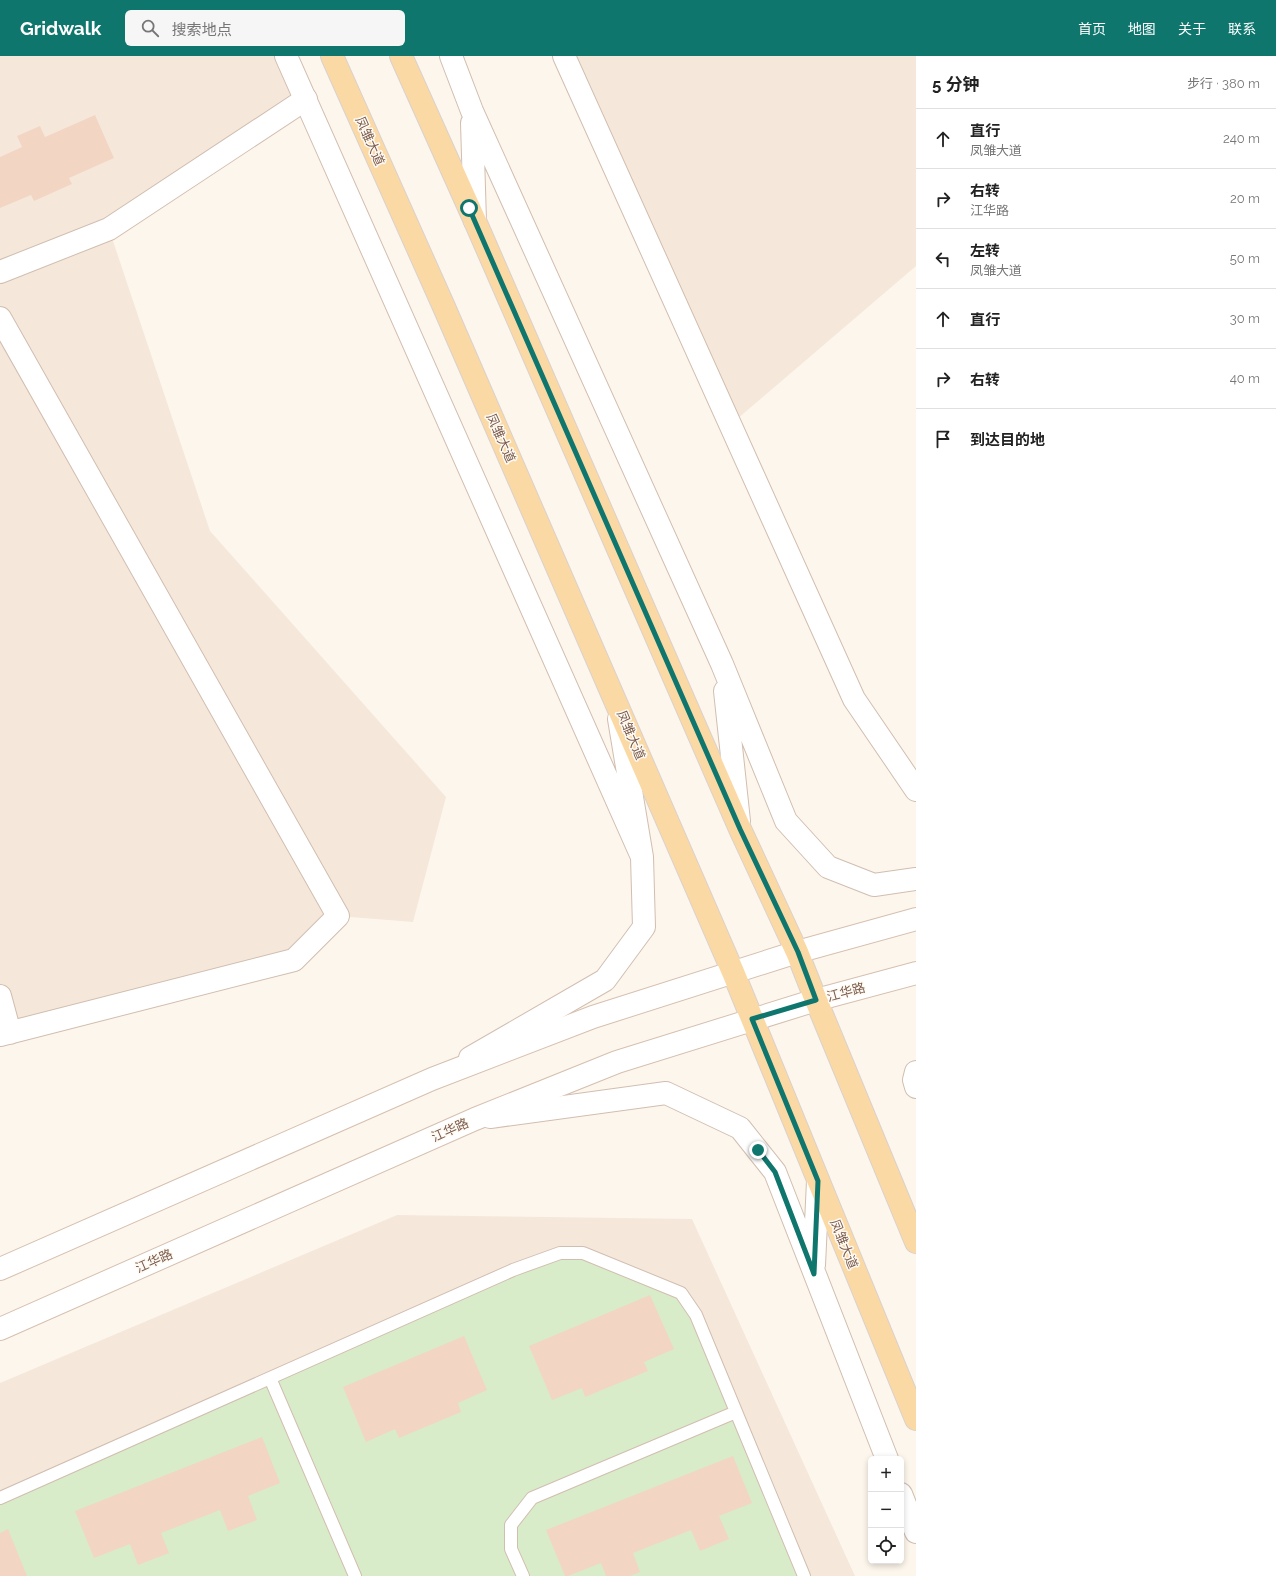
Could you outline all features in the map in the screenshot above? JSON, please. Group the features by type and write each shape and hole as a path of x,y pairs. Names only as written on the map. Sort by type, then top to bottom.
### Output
{"main road":[{"name":"凤雏大道","path":"332,56 444,307 733,972 916,1419"},
{"path":"402,56 740,829 798,952 816,1000 916,1242"}],"street":[{"path":"286,56 642,857"},
{"path":"451,56 472,111 722,664 786,821 828,867 874,885 916,879"},
{"path":"564,56 854,699 916,790"},
{"path":"0,272 109,229 306,99"},
{"path":"472,111 475,221"},
{"path":"0,318 338,916 294,960 5,1034 0,996"},
{"path":"722,664 740,829"},
{"path":"432,1079 605,980 644,927 642,857 615,699"},
{"path":"0,1269 432,1079 592,1017 798,952 916,919"},
{"name":"江华路","path":"0,1329 475,1119 617,1062 752,1019 916,973"},
{"path":"916,1072 914,1080 916,1086"},
{"path":"475,1119 666,1093 740,1128 775,1172 886,1456"},
{"path":"814,1274 818,1181"},
{"path":"904,1502 916,1532"}],"lane":[{"path":"0,1498 513,1270 560,1253 583,1253 682,1293 696,1315 804,1576"},
{"path":"270,1378 353,1575"},
{"path":"523,1576 511,1549 511,1525 532,1498 736,1412"}],"shaded area":[{"path":"0,56 286,56 306,99 109,229 210,531 446,797 413,922 338,916 294,960 0,1036"},
{"path":"564,56 916,56 916,266 730,425"},
{"path":"397,1215 692,1219 855,1576 0,1576 0,1383"}],"green space":[{"path":"583,1253 681,1293 804,1576 0,1576 0,1498 513,1270"}],"building":[{"path":"95,115 114,158 69,178 72,184 34,201 31,195 0,208 0,157 22,147 17,136 40,126 45,137"},
{"path":"650,1295 674,1349 644,1362 648,1371 585,1397 582,1388 552,1400 529,1346"},
{"path":"464,1336 487,1390 458,1403 461,1412 399,1438 395,1429 366,1442 343,1387"},
{"path":"262,1437 280,1483 248,1496 257,1520 228,1531 220,1510 161,1533 169,1553 138,1565 130,1544 94,1558 75,1511"},
{"path":"733,1456 752,1503 719,1516 729,1539 700,1551 691,1530 633,1553 640,1572 630,1576 606,1576 601,1563 565,1576 546,1530"},
{"path":"8,1529 27,1576 0,1576 0,1533"}],"route":[{"path":"469,208 740,829 798,952 816,1000 752,1019 818,1181 814,1274 775,1172 758,1150"}]}
